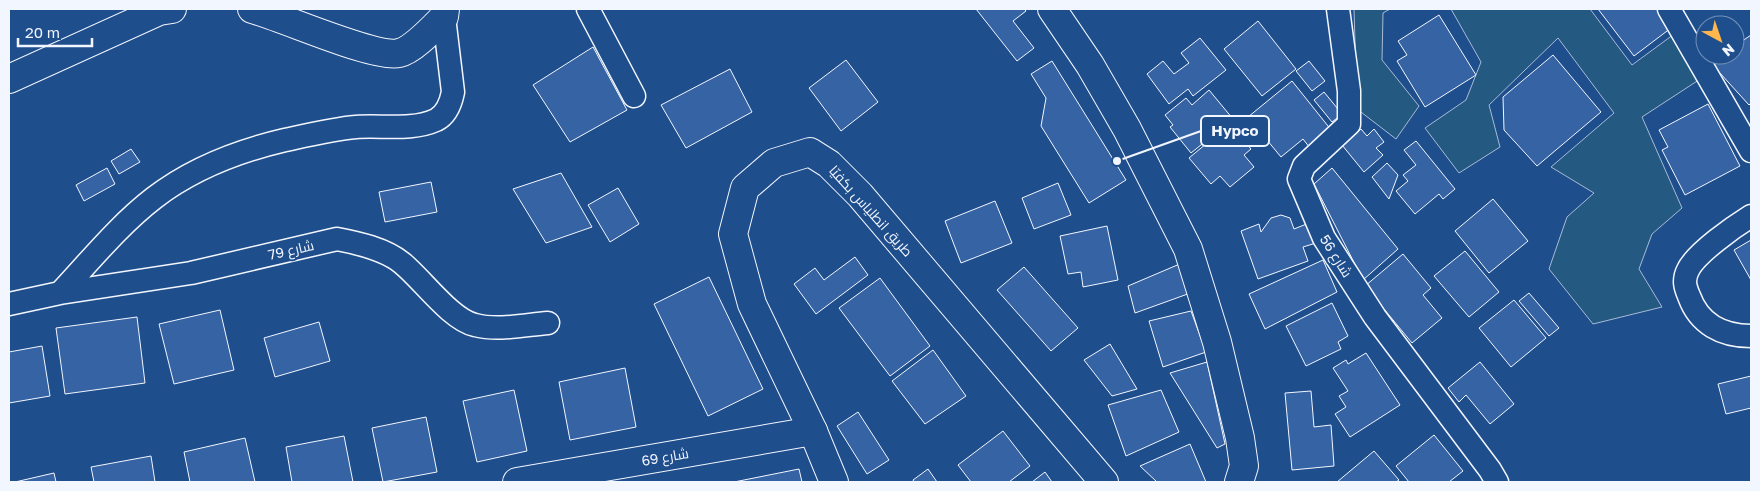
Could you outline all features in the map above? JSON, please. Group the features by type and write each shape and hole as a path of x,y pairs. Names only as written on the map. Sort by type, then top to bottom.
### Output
{"main road":[{"path":"9,80 150,14 172,9"},
{"path":"252,9 377,52 400,53 418,42 445,13"},
{"path":"1052,9 1090,65 1127,129 1188,249 1216,342 1240,438 1244,466 1239,482"},
{"name":"طريق انطلياس بكفيّا","path":"834,482 813,431 752,304 733,234 745,188 774,163 810,152 829,164 860,195 1104,482"},
{"name":"شارع 69","path":"517,482 813,431"}],"street":[{"path":"588,9 634,96"},
{"name":"شارع 56","path":"1338,9 1349,91 1349,124 1304,166 1299,179 1324,238 1375,317 1497,482"},
{"path":"1669,9 1751,151"},
{"path":"60,293 114,236 154,198 202,167 241,151 286,140 355,127 422,125 438,119 451,104 453,92 445,13"},
{"path":"1751,216 1701,254 1688,269 1684,283 1693,308 1706,322 1719,331 1734,336 1751,336"},
{"name":"شارع 79","path":"9,304 60,293 191,273 337,239 358,243 401,262 449,309 473,325 492,328 548,324"}],"shaded area":[{"path":"1354,9 1390,9 1383,13 1382,60 1419,106 1396,139 1357,109"},
{"path":"1451,9 1590,9 1632,65 1681,29 1695,49 1695,65 1706,65 1711,72 1642,117 1682,208 1652,234 1639,269 1662,307 1593,324 1549,269 1567,217 1594,193 1551,167 1614,113 1558,38 1489,105 1500,147 1459,173 1425,128 1466,100 1481,62"}],"building":[{"path":"976,9 1024,9 1026,11 1013,21 1034,48 1017,61"},
{"path":"1598,9 1657,9 1671,28 1634,56"},
{"path":"1439,15 1476,75 1425,107 1397,61 1407,55 1398,41"},
{"path":"1258,21 1296,69 1262,96 1224,49"},
{"path":"1751,35 1751,103 1749,105 1713,65 1745,65 1745,39"},
{"path":"1200,38 1226,70 1193,96 1188,89 1169,104 1147,74 1163,61 1174,74 1189,63 1181,53"},
{"path":"593,47 627,110 570,142 533,85"},
{"path":"1553,55 1601,112 1537,166 1504,130 1503,97"},
{"path":"846,60 878,102 841,131 809,88"},
{"path":"1052,61 1126,180 1089,203 1041,126 1046,98 1031,74"},
{"path":"1309,61 1325,81 1312,91 1296,71"},
{"path":"730,69 752,112 686,148 661,105"},
{"path":"1292,81 1332,131 1310,148 1303,139 1281,157 1248,117"},
{"path":"1209,90 1233,119 1191,153 1170,127 1173,125 1165,115 1186,98 1192,105"},
{"path":"1324,92 1342,114 1332,122 1314,100"},
{"path":"1708,104 1740,166 1685,195 1662,150 1668,147 1659,130"},
{"path":"1230,124 1251,149 1244,155 1254,167 1230,187 1220,176 1211,184 1189,158"},
{"path":"1361,129 1367,136 1374,129 1384,142 1376,148 1383,155 1364,172 1342,145"},
{"path":"1416,141 1455,189 1443,199 1439,194 1415,214 1396,191 1408,181 1403,175 1416,165 1404,150"},
{"path":"131,149 140,162 119,174 111,161"},
{"path":"1387,163 1398,175 1389,199 1372,177"},
{"path":"107,168 115,184 84,201 76,185"},
{"path":"1332,168 1398,249 1363,280 1314,184"},
{"path":"561,173 592,227 546,243 513,189"},
{"path":"431,182 437,212 385,222 379,192"},
{"path":"1058,183 1071,215 1034,229 1022,198"},
{"path":"618,188 639,224 610,242 588,205"},
{"path":"1493,199 1528,241 1489,273 1455,231"},
{"path":"995,201 1012,243 961,263 945,221"},
{"path":"1281,215 1290,218 1294,229 1309,223 1316,243 1303,247 1308,261 1258,279 1241,231 1259,224 1261,232 1271,218"},
{"path":"1107,226 1118,280 1083,287 1081,272 1068,274 1060,236"},
{"path":"1751,240 1751,280 1734,250"},
{"path":"1465,251 1499,292 1469,317 1434,276"},
{"path":"1403,254 1431,288 1423,295 1442,318 1412,343 1365,286"},
{"path":"855,257 868,275 816,314 794,284 815,268 824,280"},
{"path":"1323,260 1337,292 1265,329 1249,294"},
{"path":"1182,263 1196,291 1135,313 1128,286"},
{"path":"1024,267 1078,328 1051,351 997,290"},
{"path":"709,277 763,389 708,416 654,304"},
{"path":"880,278 930,346 890,376 839,308"},
{"path":"1529,293 1559,328 1549,336 1519,301"},
{"path":"1514,300 1546,338 1511,367 1479,328"},
{"path":"1332,303 1348,336 1338,342 1341,349 1306,366 1286,326"},
{"path":"220,310 234,370 174,384 159,324"},
{"path":"1191,311 1206,352 1163,367 1149,321"},
{"path":"137,317 145,383 65,394 56,328"},
{"path":"319,322 330,361 275,377 264,338"},
{"path":"1110,344 1137,389 1112,396 1084,360"},
{"path":"42,346 50,396 9,403 9,352"},
{"path":"933,350 966,396 925,424 892,381"},
{"path":"1366,353 1400,405 1350,437 1335,414 1346,407 1339,396 1348,391 1333,368 1346,360 1348,364"},
{"path":"1207,362 1225,444 1217,448 1170,373"},
{"path":"1480,362 1514,404 1490,424 1466,395 1459,402 1448,388"},
{"path":"625,368 636,427 570,440 559,382"},
{"path":"1751,376 1751,408 1726,414 1718,384"},
{"path":"514,390 527,451 477,462 463,401"},
{"path":"1161,390 1179,432 1126,456 1108,405"},
{"path":"1311,391 1314,427 1331,425 1334,466 1292,470 1285,393"},
{"path":"858,412 889,460 867,474 837,426"},
{"path":"426,417 437,472 383,482 372,428"},
{"path":"1003,431 1030,466 1009,482 971,482 958,465"},
{"path":"1434,435 1463,471 1449,482 1409,482 1396,466"},
{"path":"344,436 353,482 292,482 286,447"},
{"path":"245,438 255,482 190,482 184,452"},
{"path":"1190,444 1206,482 1157,482 1140,466"},
{"path":"1374,451 1399,480 1396,482 1337,482"},
{"path":"151,456 155,482 94,482 91,467"},
{"path":"799,469 802,482 734,482"},
{"path":"928,469 937,482 914,482 913,480"},
{"path":"1045,472 1052,482 1032,482"},
{"path":"54,473 56,482 15,482"}],"place":[{"name":"Hypco","path":"1117,161"}]}
